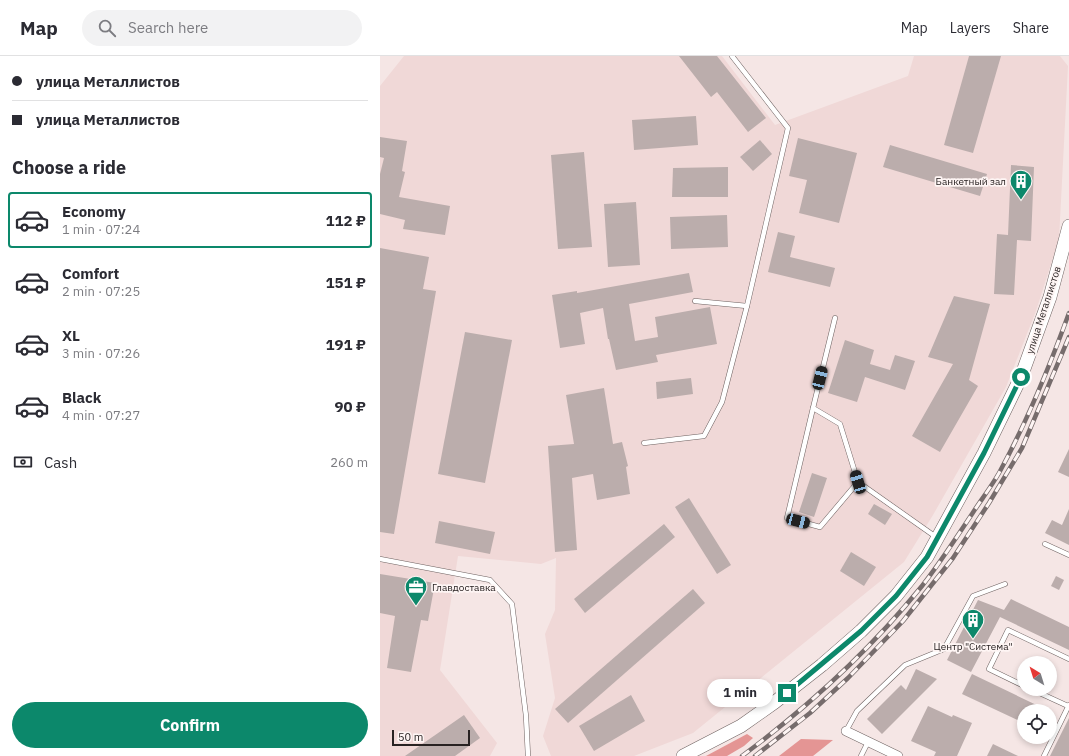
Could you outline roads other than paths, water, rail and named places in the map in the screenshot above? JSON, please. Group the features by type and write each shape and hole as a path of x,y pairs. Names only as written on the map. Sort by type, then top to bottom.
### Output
{"main road":[{"name":"улица Металлистов","path":"683,756 741,726 775,702 822,665 861,631 896,596 927,557 984,453 1021,377 1050,297 1069,226"}],"street":[{"path":"846,731 898,756"}],"lane":[{"path":"644,442 704,436 722,402 747,306 788,128 732,56"},
{"path":"695,302 747,306"},
{"path":"836,318 787,518 820,527 858,482"},
{"path":"813,408 840,424 858,482 938,538"},
{"path":"1045,544 1069,555"},
{"path":"380,559 490,580 512,604 526,716 528,756"},
{"path":"846,731 857,711 905,665 944,649 973,596 1005,584"},
{"path":"1017,683 989,669 1008,630 1069,659"},
{"path":"1044,756 1069,705 1048,696"},
{"path":"861,756 868,742"}],"railway":[{"path":"742,756 791,718 860,655 902,610 929,577 999,473 1037,394 1069,313"},
{"path":"755,756 810,713 848,678 903,621 953,558 989,503 1022,448 1069,337"}],"place":[{"name":"Банкетный зал","path":"1021,200"},
{"name":"Главдоставка","path":"416,606"},
{"name":"Центр \"Система\"","path":"973,640"}]}
